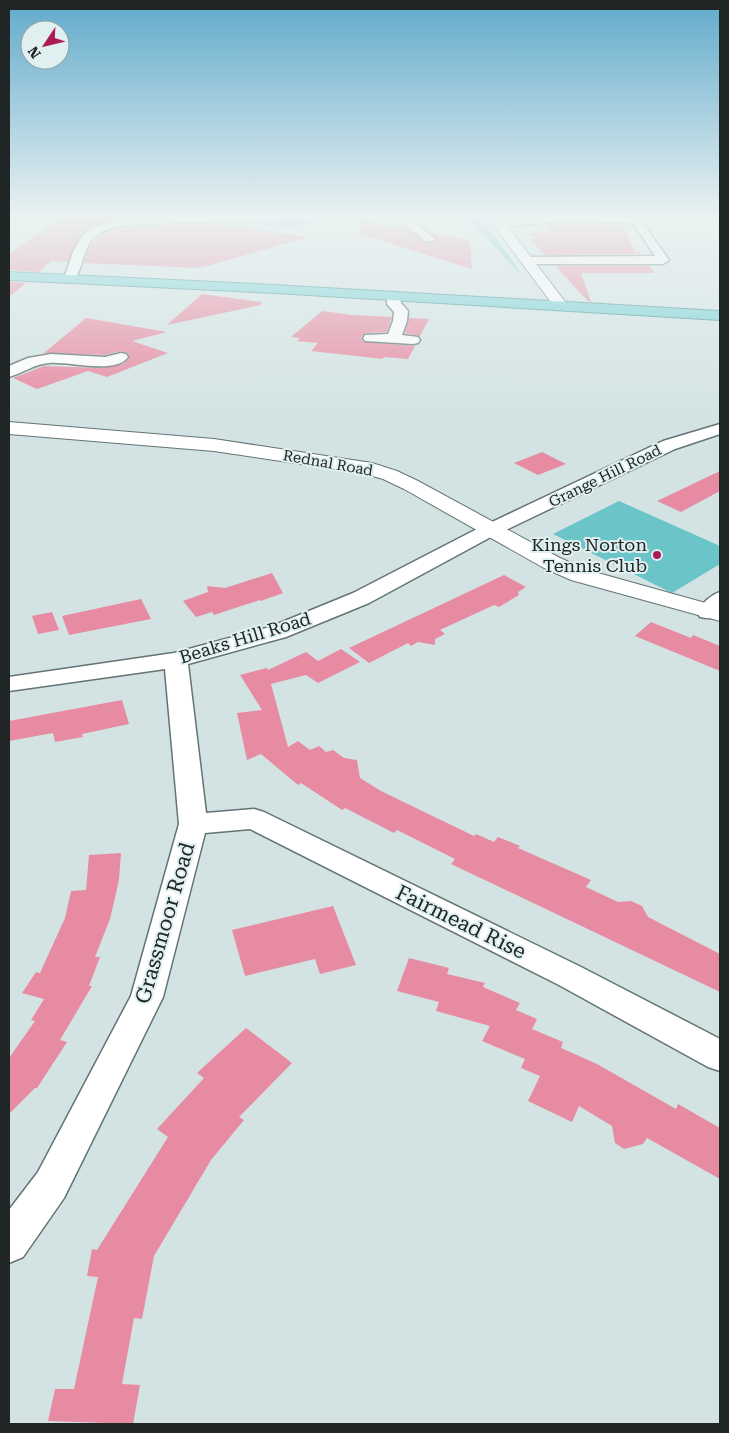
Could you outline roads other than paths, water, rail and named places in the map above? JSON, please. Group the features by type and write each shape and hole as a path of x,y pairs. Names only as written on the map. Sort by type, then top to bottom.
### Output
{"highway":[{"path":"140,282 720,316"}],"street":[{"path":"543,282 561,306"},
{"path":"393,338 400,321 401,311 394,304 394,296"},
{"path":"370,338 413,340"},
{"path":"90,371 106,362 122,357"},
{"path":"9,372 33,361 52,358 106,362"},
{"name":"Rednal Road","path":"9,428 214,445 365,467 390,475 552,563 579,575 716,608"},
{"name":"Grange Hill Road","path":"494,530 669,445 720,429"},
{"name":"Beaks Hill Road","path":"9,684 176,660 278,632 361,598 494,530"},
{"name":"Grassmoor Road","path":"9,1243 51,1185 147,997 193,824 176,660"},
{"name":"Fairmead Rise","path":"193,824 254,819 570,976 720,1056"}],"place":[{"name":"Kings Norton Tennis Club","path":"657,555"}]}
